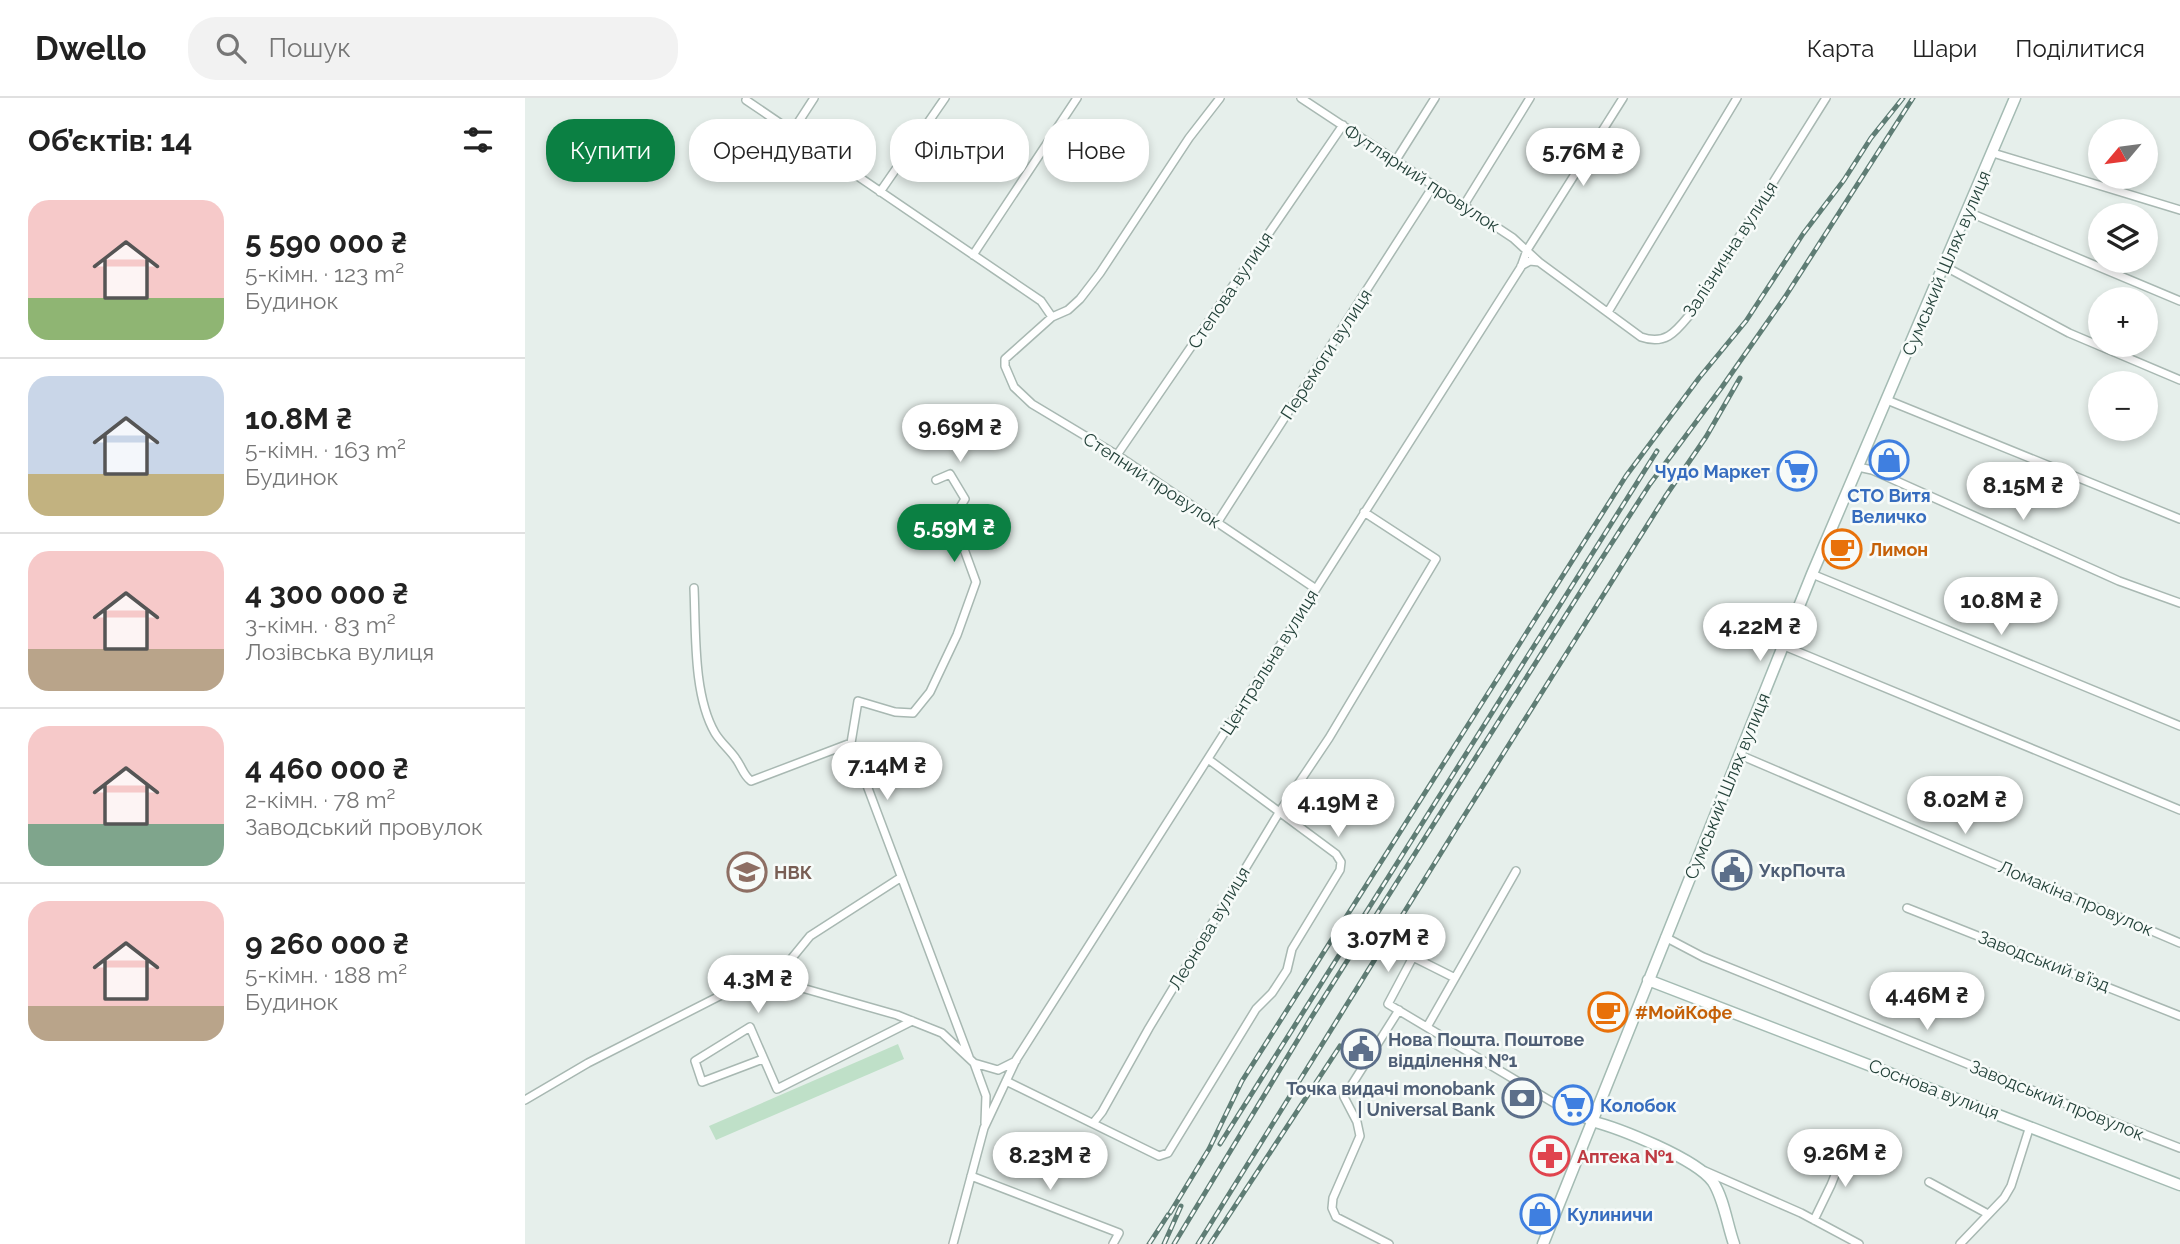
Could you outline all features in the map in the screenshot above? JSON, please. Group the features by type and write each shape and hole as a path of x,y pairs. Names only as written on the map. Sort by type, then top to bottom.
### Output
{"main road":[{"name":"Сумський Шлях вулиця","path":"1543,1244 1812,574 2015,98"},
{"name":"Соснова вулиця","path":"1648,980 2180,1185"},
{"path":"1591,1121 1650,1143 1695,1166 1712,1180 1734,1244"}],"street":[{"path":"800,119 814,98"},
{"path":"880,192 945,98"},
{"path":"974,255 1077,98"},
{"path":"865,182 1041,301 1052,317 1068,310 1100,273 1189,138 1220,98"},
{"name":"Футлярний провулок","path":"1301,98 1513,238 1539,262 1608,312"},
{"path":"1396,160 1435,98"},
{"path":"1464,205 1530,98"},
{"name":"Центральна вулиця","path":"953,1244 984,1128 1016,1060 1521,267 1527,250 1623,98"},
{"path":"1608,312 1737,98"},
{"name":"Залізнична вулиця","path":"1608,312 1641,337 1654,342 1677,331 1692,312 1826,98"},
{"path":"746,100 773,119"},
{"name":"Степова вулиця","path":"1117,455 1343,125"},
{"path":"1993,153 2180,211"},
{"name":"Перемоги вулиця","path":"1217,523 1434,185"},
{"path":"1968,212 2180,301"},
{"path":"1521,267 1530,261 1539,262"},
{"path":"1944,266 2069,333 2180,380"},
{"name":"Степний провулок","path":"1052,317 1005,359 1005,366 1014,387 1032,404 1117,455 1316,589"},
{"path":"1887,400 2180,519"},
{"path":"1859,467 1872,470 2119,581 2180,603"},
{"path":"936,480 950,474 965,499 953,519 976,582 957,635 923,704 913,713 895,712 857,701 851,743 900,878 986,1096 984,1128"},
{"name":"Леонова вулиця","path":"1094,1122 1280,811 1329,738 1436,559 1364,512"},
{"path":"1812,574 2180,726"},
{"path":"694,588 702,697 715,733 735,757 746,777 751,781 851,743"},
{"path":"1784,646 2180,810"},
{"name":"Ломакіна провулок","path":"1740,755 2180,943"},
{"path":"1006,1081 1159,1156 1168,1153 1256,1009 1272,993 1287,970 1292,949 1340,870 1341,862 1336,854 1208,759"},
{"path":"1427,1027 1517,871"},
{"path":"774,980 810,936 900,878"},
{"name":"Заводський в’їзд","path":"1907,908 2180,1016"},
{"name":"Заводський провулок","path":"1665,937 1703,957 2180,1148"},
{"path":"1455,978 1413,957 1388,1004 1574,1115 1591,1121"},
{"path":"525,1100 588,1063 751,980 774,980 912,1021 942,1033 971,1060 998,1069 1016,1060"},
{"path":"1389,1244 1336,1217 1332,1208 1333,1198 1360,1136 1357,1122 1344,1097 1399,1010"},
{"path":"763,1059 702,1082 695,1061 750,1027 777,1089 912,1021"},
{"path":"1960,1244 2004,1198 2011,1186 2030,1126"},
{"path":"1814,1220 1847,1145"},
{"path":"1695,1166 1814,1220 1859,1244"},
{"path":"971,1176 1119,1233 1113,1244"},
{"path":"1929,1182 1988,1214"}],"green space":[{"path":"898,1044 904,1059 716,1140 709,1126"}],"railway":[{"path":"1170,1213 1209,1149 1242,1081 1626,476 1699,378 1746,321 1803,234 1903,98"},
{"path":"1174,1244 1311,1018 1595,569 1650,484 1785,297 1913,98"},
{"path":"1198,1244 1459,824 1665,497 1706,437 1740,378"},
{"path":"1220,1144 1657,451"},
{"path":"1210,1244 1340,1046"},
{"path":"1164,1244 1181,1206"},
{"path":"1149,1244 1168,1215"}],"place":[{"name":"СТО Витя Величко","path":"1889,460"},
{"name":"Чудо Маркет","path":"1797,471"},
{"name":"Лимон","path":"1842,549"},
{"name":"УкрПочта","path":"1732,870"},
{"name":"НВК","path":"747,872"},
{"name":"#МойКофе","path":"1608,1012"},
{"name":"Нова Пошта. Поштове відділення №1","path":"1361,1049"},
{"name":"Точка видачі monobank | Universal Bank","path":"1522,1098"},
{"name":"Колобок","path":"1573,1105"},
{"name":"Аптека №1","path":"1550,1156"},
{"name":"Кулиничи","path":"1540,1214"}]}
